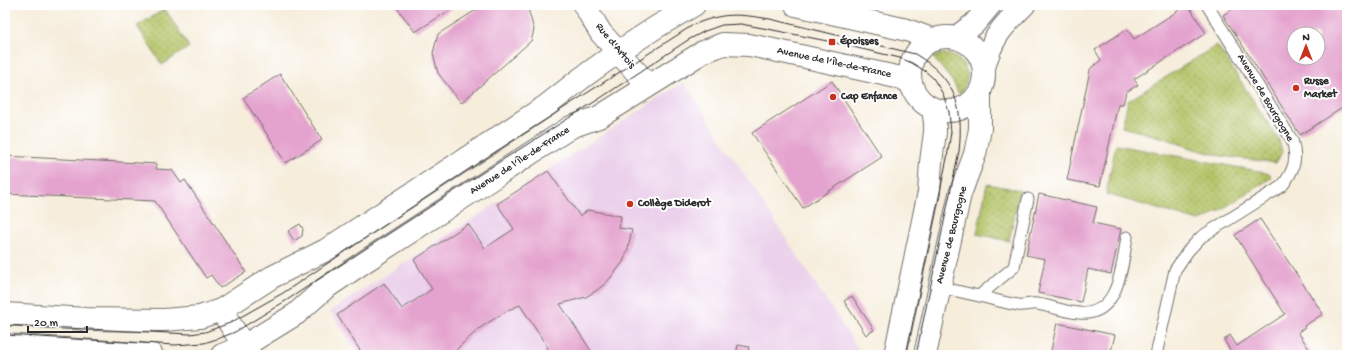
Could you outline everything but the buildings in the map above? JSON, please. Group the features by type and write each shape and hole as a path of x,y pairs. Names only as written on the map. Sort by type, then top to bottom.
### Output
{"street":[{"name":"Rue d'Artois","path":"584,5 601,33 648,85"},
{"path":"5,314 86,319 164,320 200,317 221,310 272,277 326,250 546,106 618,52 694,5"},
{"path":"796,5 907,30 934,40"},
{"path":"956,38 974,24 990,5"},
{"path":"984,68 988,52 1002,26 1010,5"},
{"path":"1002,26 1024,5"},
{"path":"947,37 956,38 975,49 982,60 984,79 980,92 967,106 959,110 949,112 939,111 933,109 916,96 911,83 910,72 912,63 915,54 927,43 947,37"},
{"name":"Avenue de l’Île-de-France","path":"222,355 247,350 296,314 324,289 571,127 600,117 648,85 703,52 723,44 750,45 901,78 911,83"},
{"name":"Avenue de Bourgogne","path":"926,355 939,287 960,194 975,154 980,129 980,92"},
{"path":"895,355 929,192 935,132 933,109"},
{"path":"221,310 247,350"},
{"path":"5,345 152,355"}],"lane":[{"name":"Avenue de Bourgogne","path":"1156,355 1174,270 1201,237 1282,186 1292,174 1294,163 1295,148 1292,140 1207,5"},
{"path":"980,296 1014,267 1028,199"},
{"path":"939,287 1020,305 1034,303 1078,313 1092,313 1106,304 1114,293 1118,284 1127,237"}],"shaded area":[{"name":"Collège Diderot","path":"684,82 862,355 359,355 330,311"}],"green space":[{"path":"165,9 189,47 162,65 137,26"},
{"path":"1217,45 1279,140 1282,152 1276,163 1221,156 1194,149 1164,138 1122,127 1128,101"},
{"path":"945,54 958,59 966,69 967,81 959,94 953,82 933,57"},
{"path":"1116,145 1258,171 1270,174 1271,178 1208,218 1199,221 1106,194"},
{"path":"987,184 1020,190 1009,241 977,234"}],"tram line":[{"path":"5,325 190,334 205,332 230,323 283,293 478,163 693,25 723,16 740,15 770,19 915,54 929,63 948,83 958,107 960,120 959,151 916,355"},
{"path":"5,335 175,345 204,343 235,332 599,99 688,40 705,31 722,25 741,24 832,42 900,58 925,71 933,78 943,94 949,112 951,132 947,158 906,355"}],"place":[{"name":"Époisses","path":"832,42"},
{"name":"Russe Market","path":"1296,88"},
{"name":"Cap Enfance","path":"833,97"},
{"name":"Collège Diderot","path":"630,204"}]}
